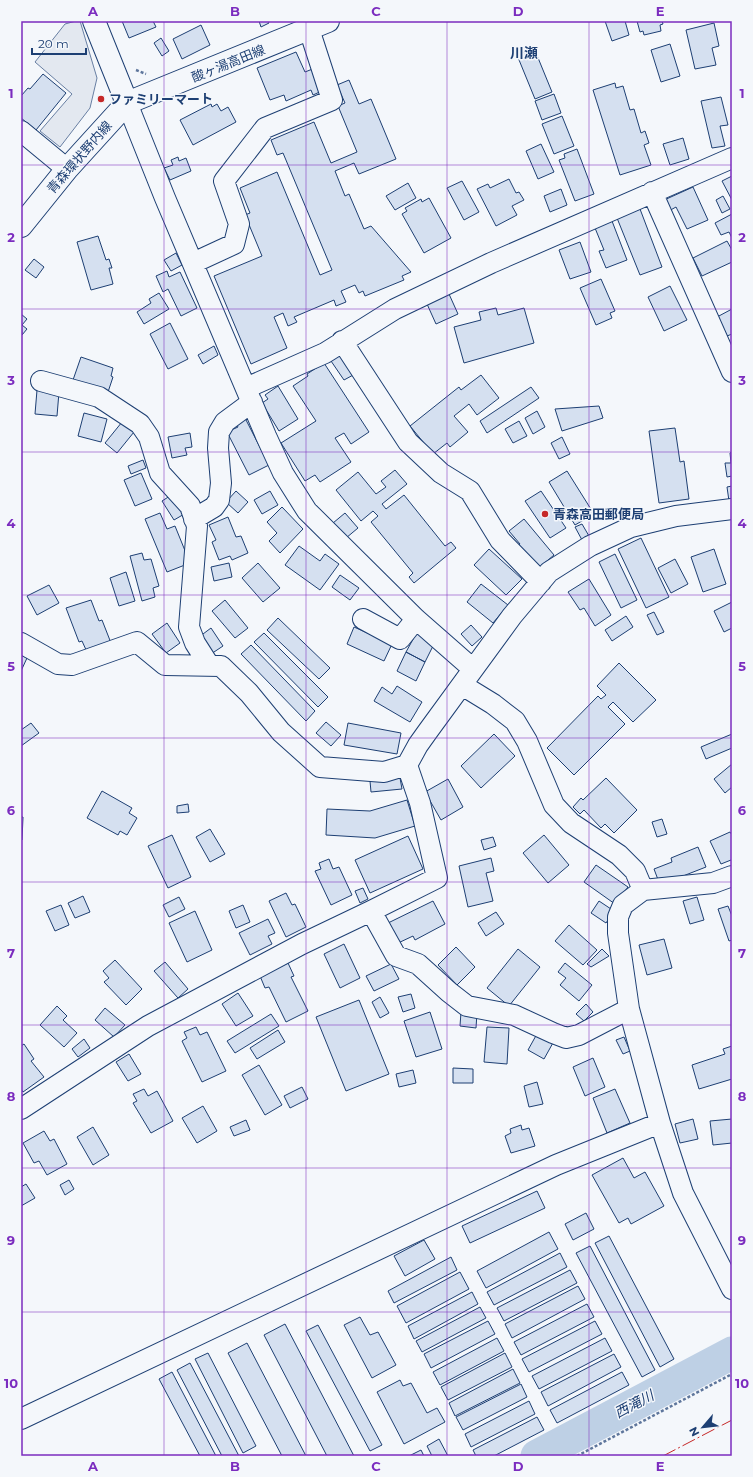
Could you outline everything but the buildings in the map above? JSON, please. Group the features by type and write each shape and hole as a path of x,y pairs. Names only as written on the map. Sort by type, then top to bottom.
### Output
{"main road":[{"path":"94,21 127,103"},
{"name":"酸ヶ湯高田線","path":"127,103 318,25"},
{"name":"青森環状野内線","path":"21,226 67,169 127,103"}],"street":[{"path":"193,263 234,244 239,224 224,181 265,128 332,100 318,25"},
{"path":"127,103 165,198 283,473 307,511 416,619 493,704 515,721 527,741 554,805 571,823 619,855 635,871 643,890"},
{"path":"21,131 67,169"},
{"path":"194,519 214,507 219,500 221,483 218,448 219,432 225,422 249,395 395,309 491,263 732,158"},
{"path":"652,192 732,372"},
{"path":"342,341 408,442 441,473 470,491 500,540 541,582"},
{"path":"40,381 99,397 140,424 149,437 160,473 190,506 197,526 189,627 195,643 209,665"},
{"path":"21,1109 148,1026 302,944 437,878 420,803 407,766 418,745 512,616 549,572 590,546 631,527 676,516 732,509"},
{"path":"363,619 400,639 416,619"},
{"path":"21,643 58,664 72,665 137,642 165,664 221,666 250,693 281,732 320,767 384,772 407,766"},
{"path":"732,876 712,883 643,890 623,905 618,918 618,933 629,1009 660,1123 683,1193 732,1289"},
{"path":"371,911 396,956 418,964 467,1006 514,1015 566,1038 579,1035 629,1009"},
{"path":"21,1419 556,1165 660,1123"}],"path":[{"path":"577,1456 732,1374"}],"shaded area":[{"path":"80,21 97,78 90,108 60,147 40,131 72,94 35,62 65,24"}],"waterway":[{"name":"西滝川","path":"537,1456 732,1353"}],"power":[{"path":"663,1456 732,1420"}],"place":[{"name":"ファミリーマート","path":"101,99"},
{"name":"青森高田郵便局","path":"545,514"}],"district":[{"name":"川瀬","path":"524,53"}]}
